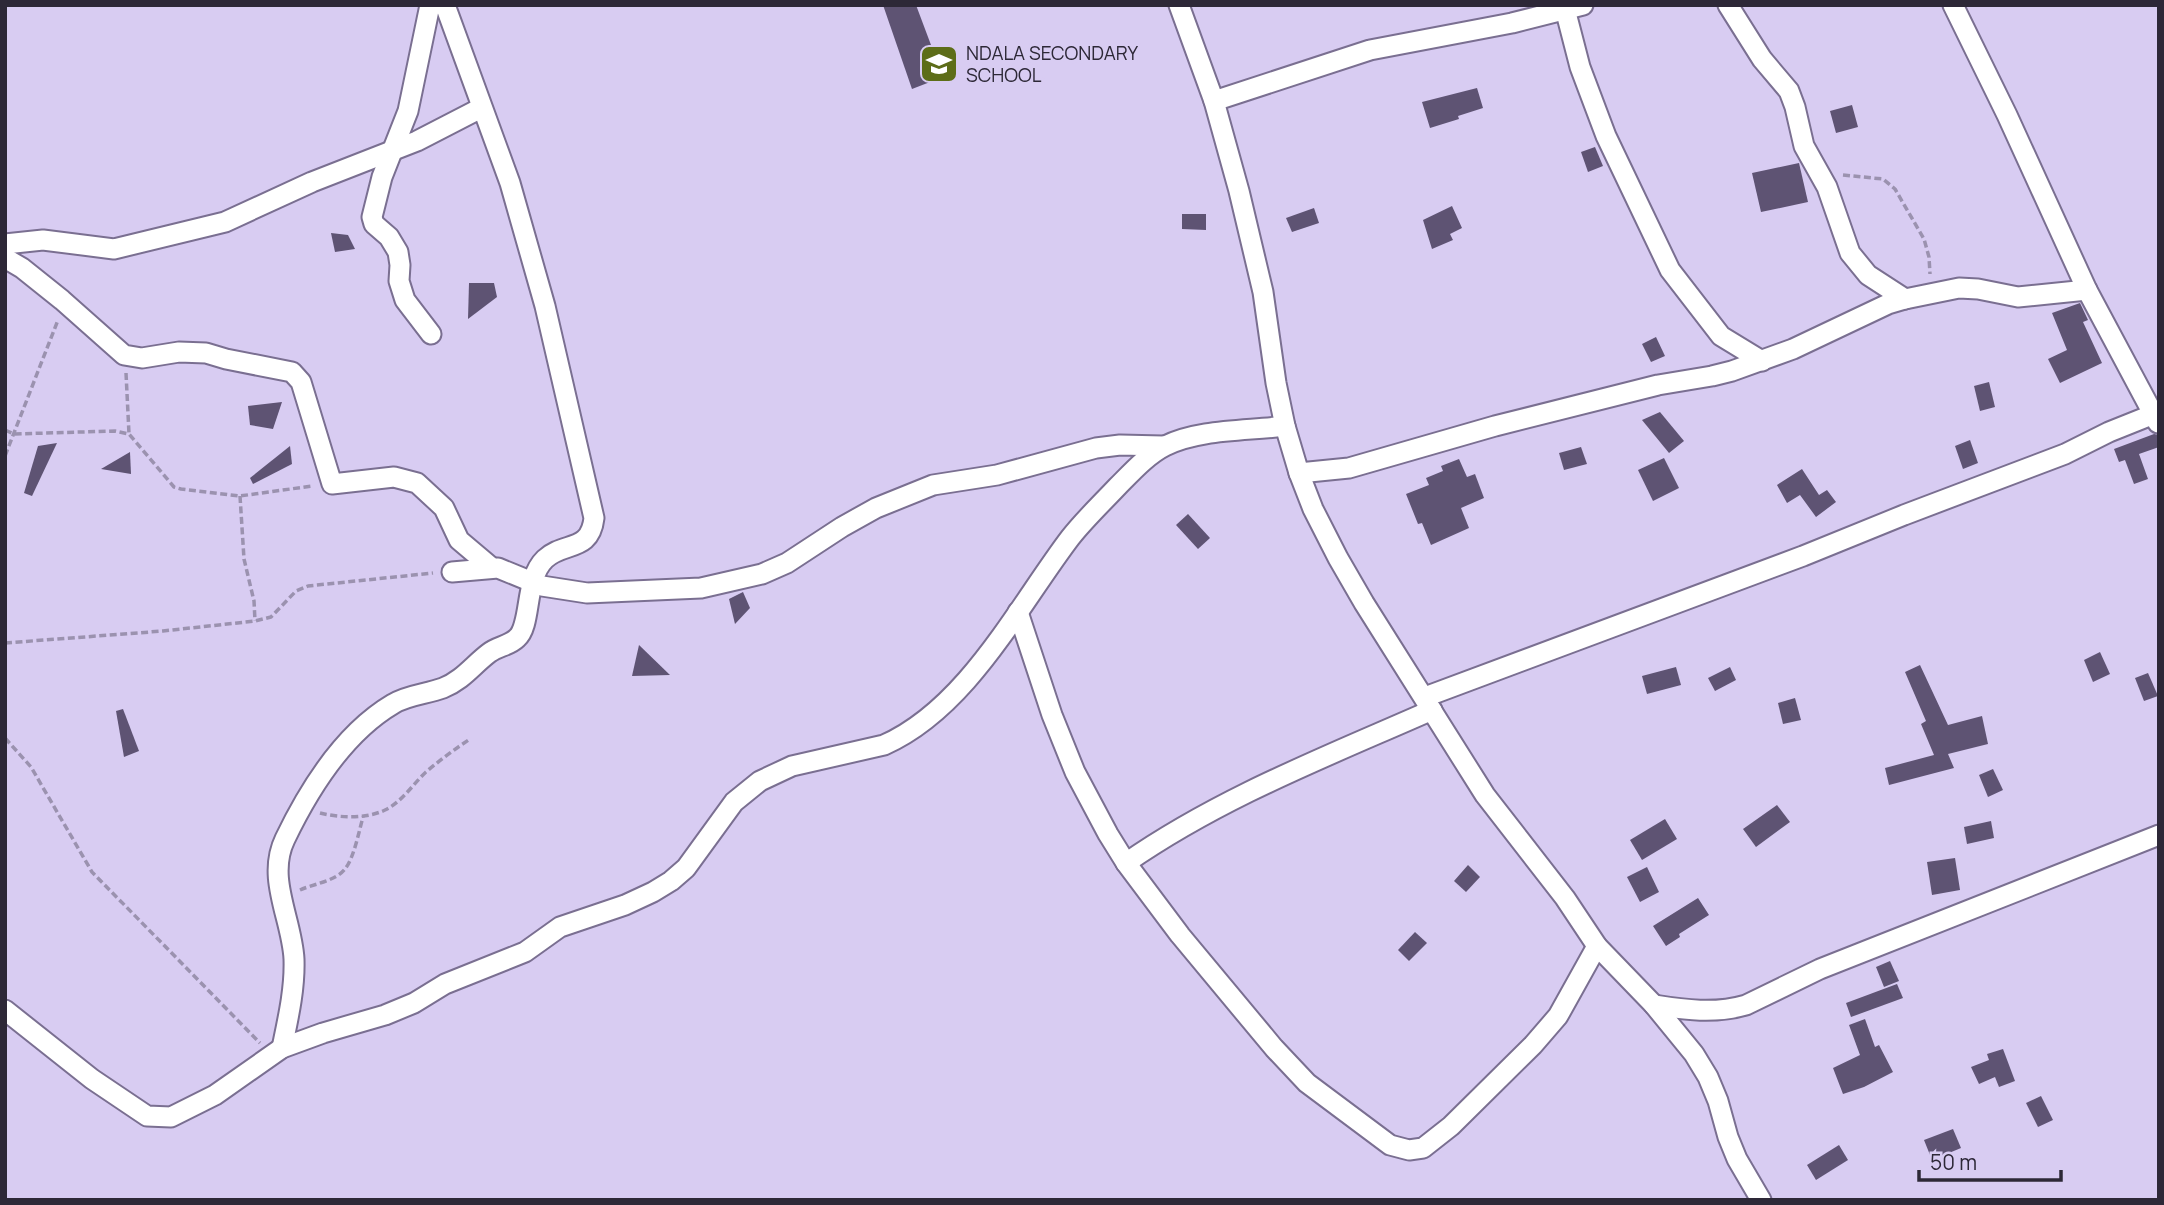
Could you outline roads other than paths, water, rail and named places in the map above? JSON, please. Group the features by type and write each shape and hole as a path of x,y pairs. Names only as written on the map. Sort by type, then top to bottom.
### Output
{"street":[{"path":"430,5 408,111 382,177 373,221 395,246 399,258 401,291 431,334"},
{"path":"277,1051 294,975 294,956 281,897 278,857 320,775 362,728 399,700 441,689 461,679 492,650 517,638 523,631 536,573 546,558 584,541 590,533 594,518 545,306 510,183 445,5"},
{"path":"1179,5 1214,101 1239,191 1263,292 1285,426 1313,509 1364,603 1485,794 1565,898 1597,946 1654,1005 1694,1054 1718,1101 1737,1159 1762,1200"},
{"path":"1728,5 1762,59 1789,91 1804,146 1827,187 1845,240 1856,261 1868,275 1905,299"},
{"path":"1126,863 1192,821 1428,703 1903,515 2065,454 2109,432 2157,417 2087,290 1953,5"},
{"path":"1214,101 1370,50 1512,23 1571,7 1580,67 1606,136 1670,270 1721,336 1762,360"},
{"path":"5,244 43,240 104,249 122,248 225,222 312,182 391,152 447,127 481,108"},
{"path":"5,258 62,300 124,355 142,358 179,352 206,353 292,372 301,382 332,484 394,477 417,483 444,508 459,540 491,567"},
{"path":"1299,473 1349,468 1495,426 1658,385 1712,376 1814,340 1888,304 1905,299 1959,288 2018,297 2087,290"},
{"path":"453,572 491,567 504,570 532,584 587,593 701,588 762,574 787,563 876,508 933,485 997,475 1096,448 1120,445 1163,446 1203,435 1285,426"},
{"path":"5,1010 92,1079 147,1116 171,1117 215,1095 277,1051 414,1003 445,984 525,951 560,927 625,905 662,887 685,868 734,802 760,780 792,766 884,745 923,722 948,700 988,653 1070,538 1129,475 1163,446"},
{"path":"1018,612 1052,715 1075,772 1126,863 1180,936 1274,1048 1307,1083 1390,1145 1404,1149 1423,1148 1437,1138 1533,1045 1558,1016 1597,946"},
{"path":"1654,1005 1694,1011 1733,1009 1746,1005 1820,969 2159,835"}],"place":[{"name":"NDALA SECONDARY SCHOOL","path":"939,64"}]}
